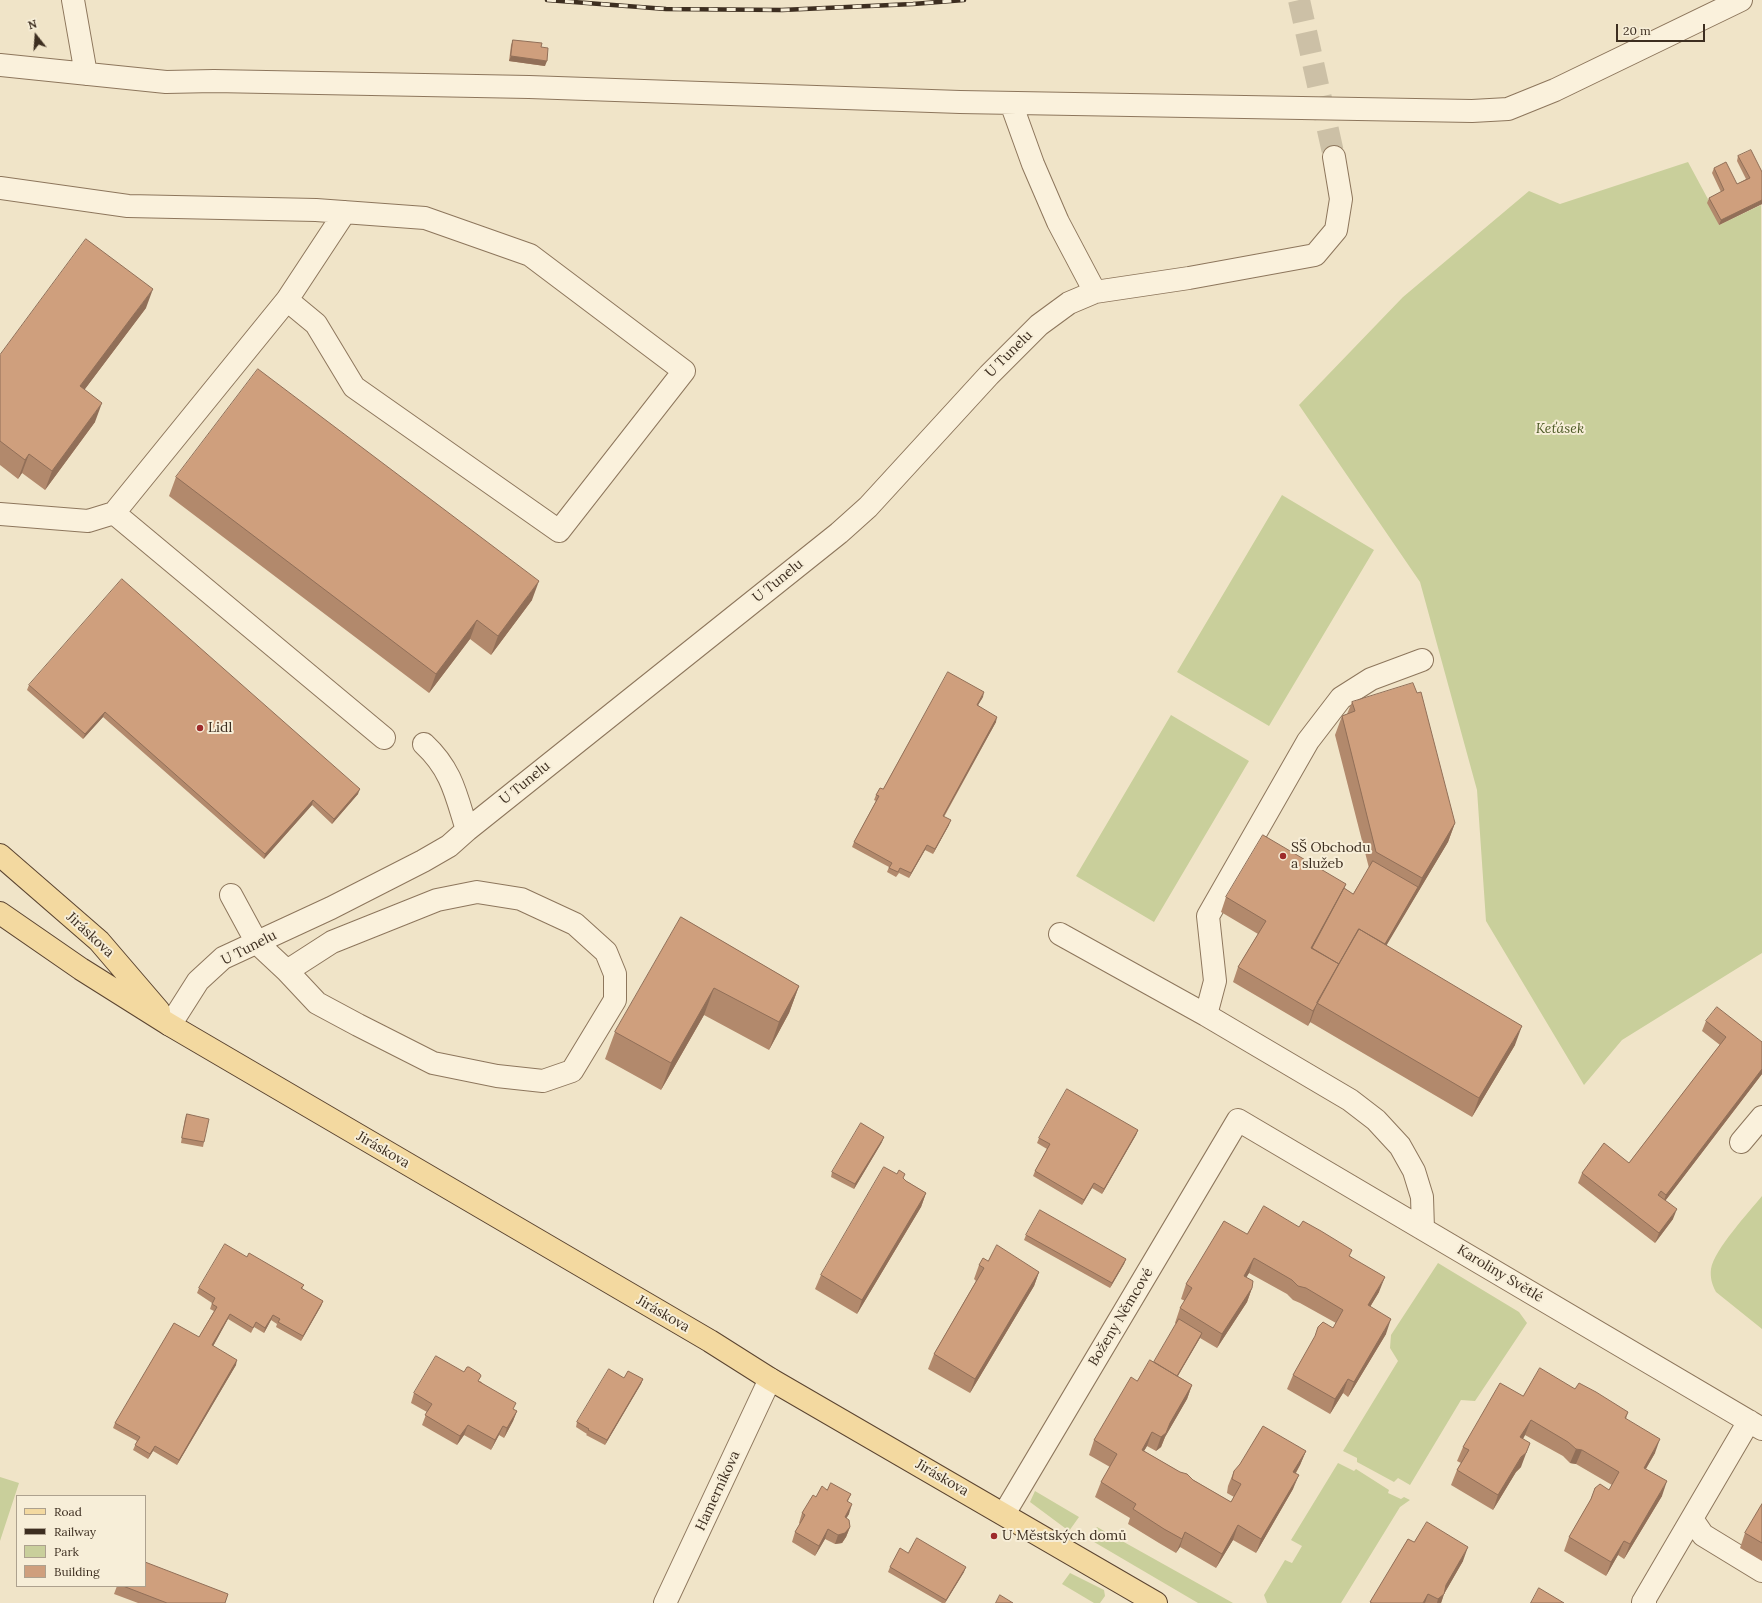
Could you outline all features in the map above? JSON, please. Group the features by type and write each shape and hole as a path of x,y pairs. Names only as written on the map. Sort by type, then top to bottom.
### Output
{"main road":[{"name":"Jiráskova","path":"0,854 113,955 170,1025"},
{"name":"Jiráskova","path":"0,913 81,969 170,1025 710,1341 770,1379 1156,1603"}],"street":[{"path":"73,0 86,74"},
{"path":"0,65 166,82 214,81 529,86 1012,103 1472,112 1508,109 1555,90 1741,0"},
{"path":"1012,103 1033,164 1055,214 1095,292"},
{"name":"U Tunelu","path":"170,1025 198,981 223,958 331,908 449,846 467,830 839,533 868,507 989,375 1039,325 1069,303 1095,292 1189,278 1315,255 1336,230 1341,199 1334,157"},
{"path":"0,188 128,206 345,212 425,218 530,255 684,371 559,531 354,387 316,324 287,300"},
{"path":"0,514 88,521 114,513 287,300 345,212"},
{"path":"114,513 384,738"},
{"path":"1206,1015 1215,981 1208,916 1308,741 1341,698 1371,679 1422,660"},
{"path":"424,744 437,756 446,769 455,790 467,830"},
{"path":"231,895 257,942 317,1003 358,1026 433,1063 497,1076 543,1081 572,1071 615,1000 615,974 606,952 574,924 521,899 477,892 437,900 332,942 287,971"},
{"path":"1060,934 1206,1015 1350,1100 1376,1120 1400,1146 1414,1171 1422,1197 1423,1229"},
{"path":"1741,1142 1762,1117"},
{"name":"Karoliny Světlé","path":"1238,1120 1755,1425"},
{"name":"Boženy Němcové","path":"1004,1514 1238,1120"},
{"name":"Hamerníkova","path":"665,1603 770,1379"},
{"path":"1645,1603 1643,1602 1692,1519 1755,1425"},
{"path":"1692,1519 1703,1535 1762,1571"}],"green space":[{"name":"Keťásek","path":"1688,162 1709,201 1719,225 1761,205 1762,953 1622,1040 1584,1085 1486,921 1477,790 1420,582 1299,405 1403,297 1529,191 1560,204"},
{"path":"1282,495 1374,550 1269,726 1177,672"},
{"path":"1171,715 1249,761 1154,922 1076,876"},
{"path":"1762,1196 1762,1329 1716,1292 1713,1287 1711,1269 1718,1252"},
{"path":"1438,1263 1519,1312 1527,1323 1475,1401 1461,1400 1410,1485 1398,1478 1394,1482 1357,1462 1357,1458 1343,1451 1398,1361 1390,1348 1391,1335"},
{"path":"1338,1463 1354,1471 1356,1469 1389,1490 1388,1493 1401,1499 1404,1497 1410,1500 1400,1507 1341,1603 1267,1603 1264,1595 1285,1560 1292,1563 1302,1546 1291,1540"},
{"path":"0,1477 19,1483 0,1541"},
{"path":"1035,1491 1079,1517 1069,1531 1030,1502"},
{"path":"1097,1527 1233,1603 1198,1603 1089,1539"},
{"path":"1070,1573 1104,1590 1105,1596 1100,1603 1094,1603 1062,1584"}],"building":[{"path":"513,40 542,43 541,47 548,48 547,61 511,56"},
{"path":"1751,150 1762,172 1762,200 1721,220 1709,198 1724,190 1714,168 1726,162 1737,184 1750,178 1738,156"},
{"path":"86,239 153,289 80,386 102,403 52,471 29,454 25,460 0,441 0,355"},
{"path":"258,369 539,581 498,636 477,620 436,674 176,477"},
{"name":"Lidl","path":"122,579 360,789 334,819 313,800 265,854 105,712 85,734 29,685"},
{"path":"948,672 984,692 977,705 997,717 943,816 951,820 935,849 927,845 911,873 900,868 898,872 889,868 892,863 854,842 879,796 876,795 880,788 883,789"},
{"path":"1413,683 1417,693 1421,692 1455,823 1422,878 1376,852 1342,716 1355,711 1352,702"},
{"path":"1263,835 1346,884 1311,948 1339,964 1313,1011 1238,967 1266,921 1226,897"},
{"path":"1373,861 1418,887 1385,944 1359,929 1339,964 1312,948 1344,888 1353,894"},
{"path":"681,917 799,986 779,1022 714,988 671,1063 615,1032"},
{"path":"1359,929 1522,1026 1479,1098 1317,1003"},
{"path":"1717,1007 1762,1042 1762,1069 1666,1195 1661,1191 1658,1195 1677,1209 1659,1233 1582,1173 1604,1143 1629,1163 1726,1037 1706,1021"},
{"path":"1067,1089 1138,1130 1104,1189 1094,1183 1084,1200 1035,1171 1050,1144 1039,1138"},
{"path":"187,1114 209,1119 204,1142 182,1138"},
{"path":"861,1123 884,1137 855,1184 832,1172"},
{"path":"884,1167 897,1174 899,1170 905,1174 903,1178 906,1181 926,1193 862,1300 821,1275"},
{"path":"1264,1206 1299,1227 1303,1221 1321,1231 1352,1250 1349,1256 1385,1277 1368,1305 1391,1319 1354,1382 1348,1379 1335,1399 1293,1375 1315,1336 1318,1327 1323,1322 1333,1328 1343,1310 1306,1288 1298,1286 1292,1280 1254,1258 1244,1276 1253,1281 1252,1288 1222,1334 1180,1308 1192,1288 1186,1284 1224,1221 1247,1234"},
{"path":"1040,1210 1126,1259 1112,1283 1026,1235"},
{"path":"225,1244 247,1257 249,1253 304,1285 301,1288 323,1301 303,1336 278,1322 280,1319 273,1315 265,1328 256,1322 253,1328 230,1314 212,1345 237,1360 179,1460 155,1446 150,1454 135,1445 140,1437 115,1423 174,1323 199,1337 217,1307 212,1304 215,1298 199,1288"},
{"path":"997,1245 1039,1272 975,1379 934,1354 984,1268 979,1265 983,1258 988,1261"},
{"path":"1179,1319 1202,1333 1177,1376 1154,1362"},
{"path":"436,1356 464,1372 467,1367 469,1367 480,1374 481,1376 478,1381 516,1403 513,1409 517,1411 507,1428 503,1426 495,1440 468,1425 460,1436 425,1415 432,1404 414,1393"},
{"path":"1150,1360 1192,1385 1170,1423 1166,1433 1161,1437 1152,1432 1142,1450 1180,1472 1187,1474 1193,1480 1231,1502 1241,1484 1232,1479 1234,1471 1240,1464 1263,1426 1306,1451 1293,1472 1299,1475 1261,1539 1238,1525 1222,1554 1185,1532 1182,1539 1164,1529 1133,1509 1136,1504 1101,1482 1117,1454 1094,1440 1131,1377 1137,1381"},
{"path":"1540,1368 1575,1389 1579,1383 1596,1392 1628,1412 1625,1418 1660,1439 1644,1468 1667,1481 1630,1544 1624,1541 1611,1562 1569,1537 1591,1499 1595,1488 1600,1484 1609,1490 1619,1472 1582,1450 1576,1449 1568,1442 1531,1420 1520,1437 1530,1443 1526,1453 1521,1457 1498,1495 1457,1470 1469,1450 1463,1447 1500,1383 1523,1396"},
{"path":"609,1369 624,1378 628,1371 643,1379 607,1440 588,1430 589,1429 577,1422"},
{"path":"831,1483 851,1494 847,1501 852,1504 845,1517 849,1520 850,1527 845,1533 838,1535 828,1529 819,1546 795,1532 805,1515 802,1513 813,1495 816,1497 822,1486 827,1490"},
{"path":"1762,1504 1762,1543 1745,1533"},
{"path":"1427,1522 1468,1547 1446,1585 1444,1594 1438,1599 1428,1594 1423,1603 1370,1602 1408,1539 1414,1542"},
{"path":"917,1538 966,1567 946,1600 890,1567 900,1548 908,1553"},
{"path":"146,1562 228,1594 225,1603 167,1603 126,1587 146,1587"},
{"path":"1539,1588 1564,1603 1531,1603"},
{"path":"1000,1595 1013,1603 996,1603"}],"tunnel":[{"path":"1299,0 1334,157"}],"railway":[{"path":"547,0 666,9 782,10 964,0"}],"place":[{"name":"Lidl","path":"200,728"},
{"name":"SŠ Obchodu a služeb","path":"1283,856"},
{"name":"U Městských domů","path":"994,1536"}]}
